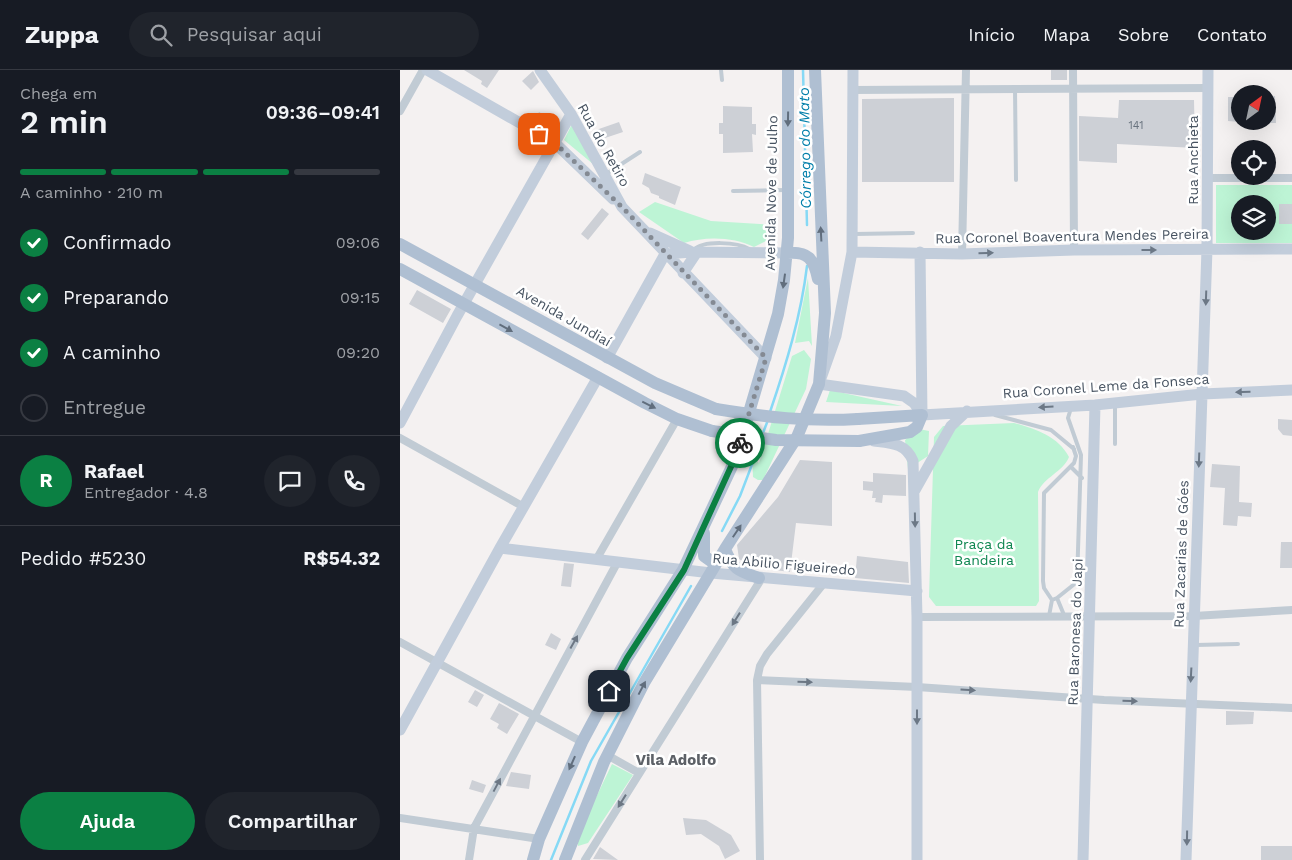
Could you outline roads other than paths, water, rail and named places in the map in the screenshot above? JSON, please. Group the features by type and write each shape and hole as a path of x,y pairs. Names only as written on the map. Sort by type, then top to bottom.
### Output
{"main road":[{"name":"Avenida Nove de Julho","path":"533,860 539,839 582,742 627,658 684,570 734,460 778,314 787,253 788,70"},
{"path":"565,860 607,755 644,683 725,549 797,438 819,384 825,313 814,70"},
{"name":"Avenida Jundiaí","path":"400,244 654,383 716,409 783,420 820,421 922,415"},
{"path":"787,253 804,253 815,263 825,313"},
{"path":"400,269 677,419 712,431 776,440 864,440 910,432 917,427 922,415"},
{"path":"704,526 704,556 711,562 718,561"},
{"path":"725,549 730,562 738,570 761,578"}],"street":[{"path":"400,111 422,70"},
{"path":"427,70 555,143 622,207"},
{"name":"Rua do Retiro","path":"540,70 570,114 622,207 766,358"},
{"path":"853,70 852,252 836,336 819,384 904,396 914,403 922,415"},
{"path":"962,254 966,70"},
{"path":"1073,70 1074,250"},
{"name":"Rua Anchieta","path":"1208,70 1208,249"},
{"path":"853,90 1208,88"},
{"path":"400,423 570,114"},
{"path":"1208,178 1292,178"},
{"name":"Rua do Retiro","path":"646,232 695,252"},
{"name":"Rua Zacarias de Góes","path":"1186,860 1190,702 1208,249"},
{"name":"Rua Coronel Boaventura Mendes Pereira","path":"852,252 962,254 1074,250 1292,249"},
{"path":"683,273 695,252"},
{"path":"607,358 665,254 695,252 787,253"},
{"path":"920,252 922,415"},
{"path":"400,730 500,548 598,377"},
{"name":"Rua Coronel Leme da Fonseca","path":"922,415 982,410 1095,405 1202,394 1292,390"},
{"name":"Rua Baronesa do Japi","path":"1083,860 1095,405"},
{"path":"915,490 951,426 968,411"},
{"path":"596,560 677,419"},
{"path":"400,438 524,507"},
{"path":"864,440 894,443 906,448 910,454 915,490 917,860"},
{"name":"Rua Abilio Figueiredo","path":"500,548 711,573 917,591"},
{"path":"469,860 474,828 617,563"},
{"path":"585,860 761,578"},
{"path":"760,860 757,680 760,666 767,654 824,583"},
{"path":"917,617 1194,616 1292,610"},
{"path":"400,642 582,742"},
{"path":"757,680 1292,708"},
{"path":"607,755 639,772"},
{"path":"400,818 539,839"}],"lane":[{"path":"720,70 722,80"},
{"path":"1015,89 1016,180"},
{"path":"604,175 640,152"},
{"path":"733,191 787,190"},
{"path":"853,234 913,233"},
{"path":"1115,402 1115,444"},
{"path":"1049,616 1055,599 1078,582 1082,455 1068,418 1072,406"},
{"path":"982,410 1003,418 1052,430 1082,455"},
{"path":"1064,615 1055,599 1044,588 1044,493 1048,487 1071,467 1076,456 1073,447"},
{"path":"1071,467 1082,478"},
{"path":"1193,645 1238,644"}],"waterway":[{"name":"Córrego do Mato","path":"803,70 807,225"},
{"name":"Córrego do Mato","path":"770,412 792,340 807,266"},
{"name":"Córrego do Mato","path":"763,433 768,420"},
{"name":"Córrego do Mato","path":"722,531 740,496 761,441"},
{"name":"Córrego do Mato","path":"551,860 591,761 691,586"}],"district":[{"name":"Vila Adolfo","path":"676,760"}],"park label":[{"name":"Praça da Bandeira","path":"984,552"}]}
